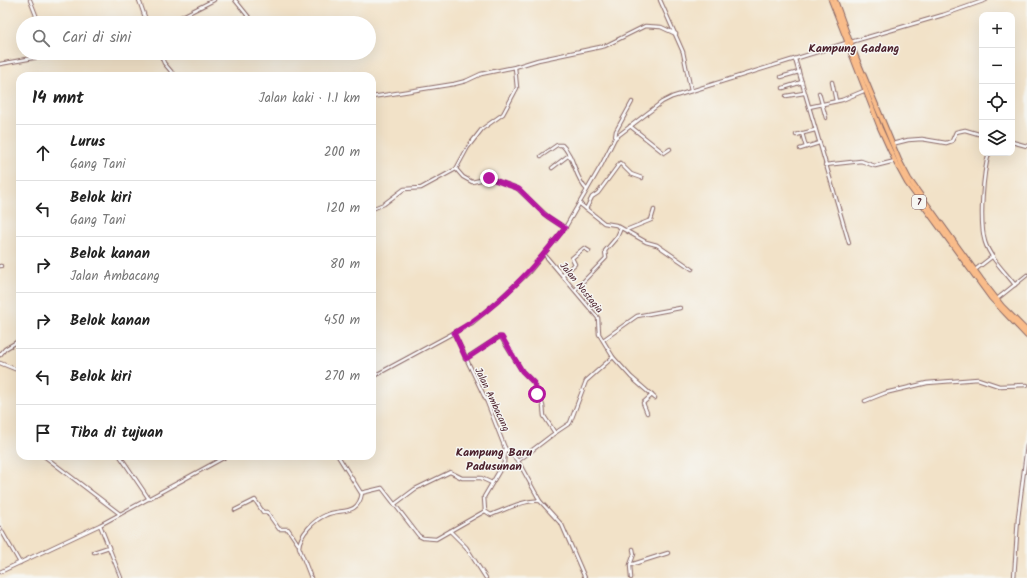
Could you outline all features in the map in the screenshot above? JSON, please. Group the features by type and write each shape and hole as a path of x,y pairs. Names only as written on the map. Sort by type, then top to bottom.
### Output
{"highway":[{"path":"831,0 849,42"},
{"path":"835,0 849,42"},
{"name":"7","path":"849,42 866,90 897,161 941,228 1006,313 1027,336"},
{"name":"7","path":"849,42 892,144 897,161"},
{"name":"7","path":"941,228 975,270 1006,313 1027,331"}],"street":[{"path":"30,0 36,16"},
{"path":"139,0 145,16"},
{"path":"183,16 214,0"},
{"path":"235,0 248,16"},
{"path":"660,0 676,34 684,58 691,91"},
{"path":"615,138 662,102 691,91 849,42 938,17 986,0"},
{"path":"376,96 454,84 466,81 480,74 605,46 645,26 661,27 676,34"},
{"path":"795,59 849,243"},
{"path":"0,64 20,60"},
{"path":"163,60 172,72"},
{"path":"376,207 384,204 404,190 421,188 456,169 468,146 482,129 503,114 517,88 515,67"},
{"path":"781,77 799,72"},
{"path":"783,88 802,82"},
{"path":"832,82 836,101"},
{"path":"810,107 836,101 866,90"},
{"path":"786,96 804,92"},
{"path":"819,94 826,118"},
{"path":"376,375 479,318 523,278 565,228 580,204 615,138 616,131 632,102"},
{"path":"630,126 664,153 670,149"},
{"path":"796,135 815,130"},
{"path":"892,144 915,139 948,143 952,141 956,132 961,130 979,134"},
{"path":"802,133 806,147"},
{"path":"800,149 819,143"},
{"path":"1015,143 1027,146"},
{"path":"541,156 560,144 569,155 578,179 587,190"},
{"path":"552,168 569,155"},
{"path":"988,156 984,171 982,214 985,241 993,256 1015,285"},
{"path":"825,165 861,161 875,166 897,161"},
{"path":"586,209 592,197 598,193 620,162 631,174 642,178"},
{"path":"456,169 463,177 472,182 489,178 517,188 548,217 565,228"},
{"path":"580,204 605,224 626,230 646,242 657,245 692,269"},
{"path":"626,230 651,220 654,210"},
{"path":"575,290 606,258 605,251 617,237 621,228"},
{"path":"563,275 575,264 572,258 584,248 589,251"},
{"name":"Jalan Nostagia","path":"544,254 598,318 600,334 613,357 631,377 656,398"},
{"path":"975,270 993,256"},
{"path":"997,299 1027,275"},
{"path":"604,340 637,316 680,308"},
{"name":"Jalan Ambacang","path":"454,333 487,402 505,448"},
{"path":"466,359 499,337 502,337 522,371 534,383 542,404 544,416 555,433"},
{"path":"0,355 5,349 16,342"},
{"path":"518,461 570,423 588,377 613,357"},
{"path":"0,363 16,369"},
{"path":"865,401 885,393 927,383 978,379 999,386 1027,385"},
{"path":"647,412 643,403 652,395"},
{"path":"1014,578 1018,518 1027,446"},
{"path":"505,448 518,461 540,502 562,525 585,578"},
{"path":"485,511 484,500 504,462 505,448"},
{"path":"49,460 120,514"},
{"path":"123,460 149,499"},
{"path":"0,572 100,525 220,460"},
{"path":"341,460 362,493"},
{"path":"395,504 412,490 450,472 462,478 478,478 492,483"},
{"path":"362,493 381,488 421,538 434,540 485,511"},
{"path":"299,545 305,532 324,516 350,511 358,503 362,493"},
{"path":"235,510 255,500 263,512 267,512 271,516 279,529 288,529 299,545 311,578"},
{"path":"485,511 491,515 506,508 535,501 540,502"},
{"path":"100,525 120,578"},
{"path":"0,528 20,563"},
{"path":"450,531 466,547 486,578"},
{"path":"94,552 109,547"},
{"path":"631,578 630,565 634,553 633,549"},
{"path":"630,565 668,553"}],"district":[{"name":"Kampung Gadang","path":"854,48"},
{"name":"Kampung Baru Padusunan","path":"494,459"}],"route":[{"path":"489,178 519,189 544,214 565,228 528,272 499,300 479,318 454,333 466,359 499,337 502,337 522,371 534,383 537,394"}]}
